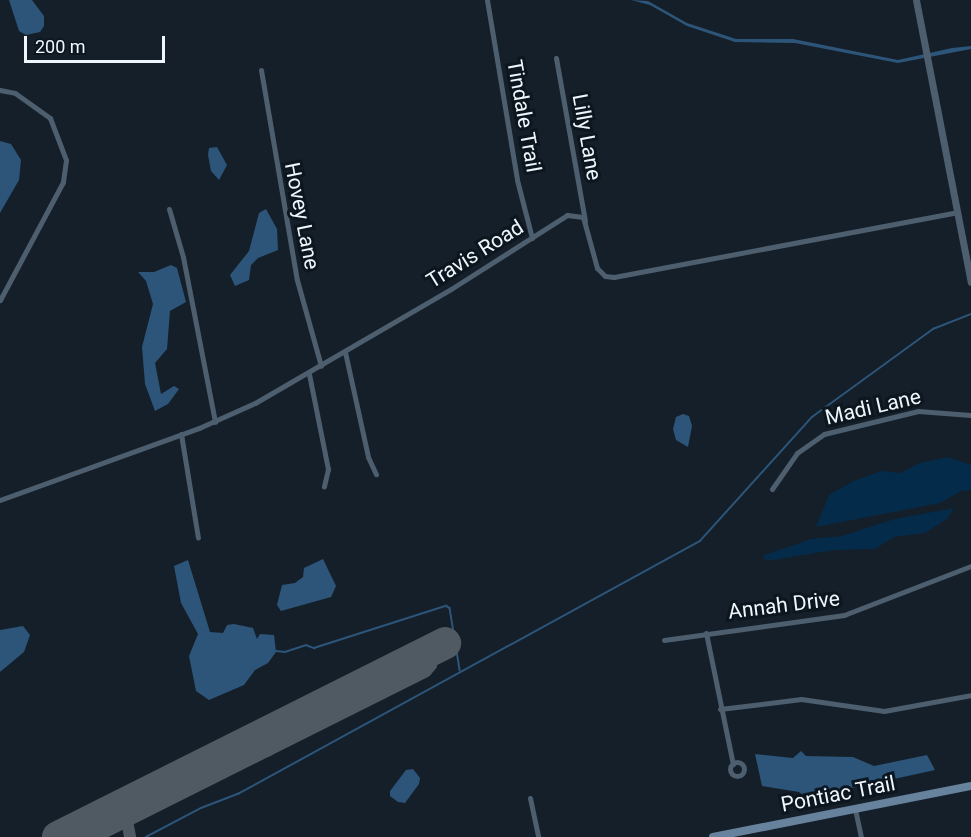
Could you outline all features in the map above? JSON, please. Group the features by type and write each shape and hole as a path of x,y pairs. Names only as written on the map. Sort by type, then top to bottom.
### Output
{"main road":[{"name":"Pontiac Trail","path":"712,837 740,835 971,786"}],"street":[{"name":"Tindale Trail","path":"486,0 515,168 532,237"},
{"path":"916,0 971,282"},
{"name":"Lilly Lane","path":"556,58 585,222"},
{"name":"Hovey Lane","path":"261,70 297,280 321,366"},
{"path":"0,90 15,93 50,118 66,160 63,182 0,300"},
{"path":"169,209 183,257 214,422"},
{"path":"585,222 597,268 605,276 614,277 957,212"},
{"name":"Travis Road","path":"0,500 214,422 309,374 567,215 580,215 585,222"},
{"path":"345,352 368,457 376,474"},
{"path":"309,374 328,469 324,487"},
{"name":"Madi Lane","path":"772,489 797,453 824,434 918,411 971,415"},
{"path":"181,434 198,538"},
{"name":"Annah Drive","path":"664,640 844,615 971,566"},
{"path":"706,633 733,764"},
{"path":"720,709 801,699 885,711 971,695"},
{"path":"530,798 538,837"},
{"path":"855,809 861,837"}],"shaded area":[{"path":"9,0 32,0 44,16 44,26 40,32 26,35 19,31"},
{"path":"631,0 648,1 687,23 736,39 793,39 898,60 952,48 971,46 971,49 898,63 795,43 735,42 687,26 650,5"},
{"path":"0,141 11,144 21,160 19,180 0,213"},
{"path":"217,147 227,165 219,180 211,171 208,155 209,148"},
{"path":"266,209 277,229 278,250 258,258 251,265 249,280 235,286 230,275 249,251 259,213"},
{"path":"171,265 177,268 186,302 170,311 167,349 155,363 161,394 174,386 179,389 168,404 155,411 145,384 142,347 153,304 146,281 138,272 154,272"},
{"path":"683,414 689,416 692,426 688,447 676,440 673,429 676,417"},
{"path":"948,457 971,465 971,490 961,491 940,503 816,527 829,495 854,481 881,471 900,473 920,463"},
{"path":"954,508 947,519 925,533 894,537 875,549 834,550 767,561 762,556 811,539 842,536 895,519"},
{"path":"323,559 336,586 331,597 281,611 277,605 282,585 295,583 303,577 304,568"},
{"path":"188,560 210,632 223,633 227,625 234,624 253,628 257,639 260,634 274,635 276,652 268,663 255,670 244,685 209,700 196,691 189,656 198,634 181,603 174,566"},
{"path":"23,626 30,635 24,652 0,672 0,630"},
{"path":"801,751 806,756 853,757 874,766 927,755 935,770 807,798 799,792 762,786 755,754 793,758"},
{"path":"413,769 420,778 419,784 405,803 398,802 390,796 390,791 406,770"}],"waterway":[{"path":"146,837 201,808 238,794 700,541 812,417 933,329 971,314"},
{"path":"276,651 285,652 306,645 314,648 446,606 450,608 460,670"}],"taxiway":[{"path":"95,837 426,671 431,665 427,652"},
{"path":"406,662 414,677"},
{"path":"261,735 268,750"},
{"path":"127,821 130,837"},
{"path":"82,825 84,837"}],"runway":[{"path":"58,837 445,643"}]}
